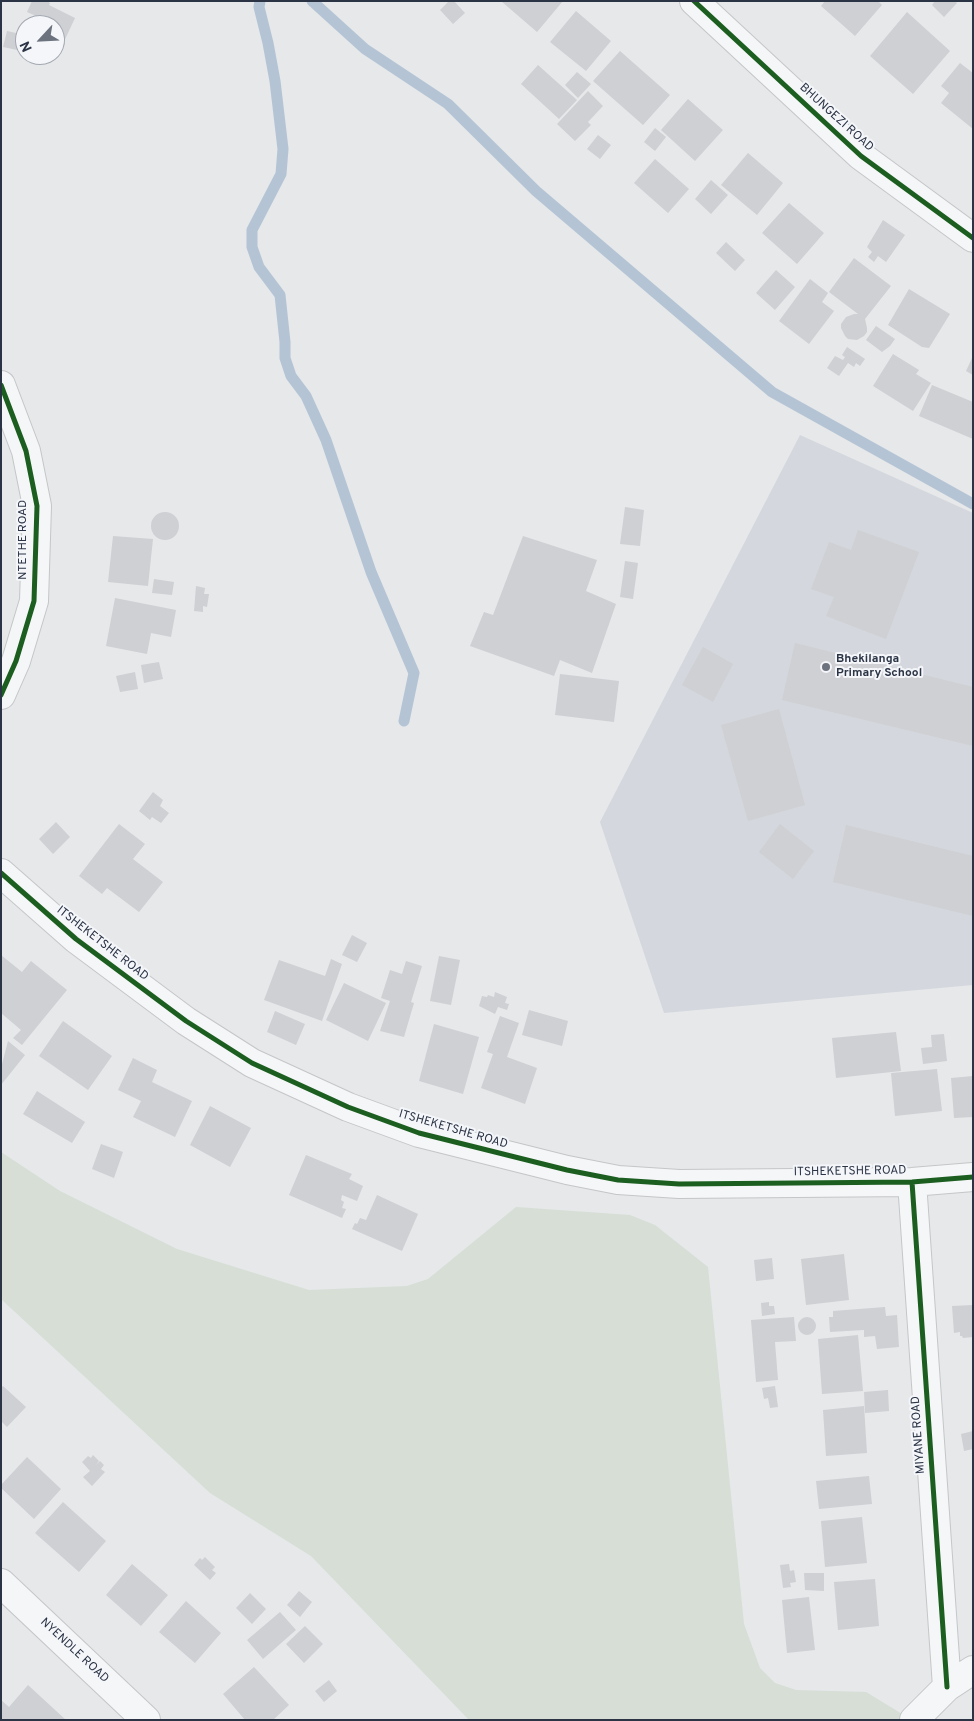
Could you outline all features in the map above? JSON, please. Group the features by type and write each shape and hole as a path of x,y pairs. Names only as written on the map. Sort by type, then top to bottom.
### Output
{"street":[{"name":"BHUNGEZI ROAD","path":"694,1 862,156 973,238"},
{"name":"NTETHE ROAD","path":"1,385 26,451 36,506 34,601 16,661 1,695"},
{"name":"ITSHEKETSHE ROAD","path":"1,873 76,939 186,1021 252,1063 348,1107 419,1133 567,1170 618,1180 679,1184 912,1182 973,1177"},
{"name":"MIYANE ROAD","path":"912,1182 947,1687"},
{"name":"NYENDLE ROAD","path":"1,1583 146,1720"},
{"path":"914,1720 947,1687 973,1670"}],"shaded area":[{"name":"Bhekilanga Primary School","path":"800,435 973,513 973,985 664,1013 600,822"},
{"path":"1,1152 60,1191 177,1249 309,1290 407,1286 428,1279 516,1207 630,1215 655,1225 708,1267 744,1624 760,1668 775,1683 796,1690 866,1692 912,1720 469,1720 311,1556 210,1493 1,1299"}],"building":[{"path":"32,1 47,1 50,3 49,5 75,18 65,39 65,15 34,15 27,12"},
{"path":"449,1 454,1 465,13 453,24 440,10"},
{"path":"501,1 563,1 537,32"},
{"path":"825,1 878,1 882,5 855,36 821,6"},
{"path":"935,1 955,1 957,3 944,17 932,5"},
{"path":"576,11 611,41 586,71 550,42"},
{"path":"907,12 950,51 913,94 870,56"},
{"path":"7,31 15,33 15,50 3,47"},
{"path":"620,51 670,95 643,125 593,81"},
{"path":"960,63 973,73 973,129 941,103 949,93 941,86"},
{"path":"538,65 577,100 559,119 521,84"},
{"path":"577,72 591,84 578,98 565,85"},
{"path":"588,91 603,106 588,122 591,125 575,141 557,124"},
{"path":"688,99 723,130 695,161 661,130"},
{"path":"655,128 666,137 655,151 644,142"},
{"path":"598,135 611,145 600,159 587,149"},
{"path":"748,153 783,183 757,215 721,185"},
{"path":"655,159 689,189 668,213 634,183"},
{"path":"711,180 728,195 711,214 695,199"},
{"path":"789,203 824,233 797,264 762,233"},
{"path":"883,220 905,235 886,262 878,256 874,262 868,257 872,252 867,247"},
{"path":"726,242 745,260 735,271 716,253"},
{"path":"854,258 891,286 865,319 867,332 857,340 848,339 845,336 841,324 846,317 858,314 829,292"},
{"path":"776,270 795,287 775,310 756,293"},
{"path":"810,279 828,293 822,302 834,311 809,344 779,321"},
{"path":"909,289 950,314 929,348 922,347 888,325"},
{"path":"876,326 895,339 882,352 866,340"},
{"path":"847,347 865,359 860,366 856,363 854,367 848,363 839,376 827,368 835,356 843,360 845,357 842,355"},
{"path":"893,354 919,370 916,374 931,383 913,411 873,386"},
{"path":"973,356 973,375 966,371"},
{"path":"932,385 973,402 973,439 919,416"},
{"path":"625,507 644,510 640,546 620,544"},
{"path":"165,512 175,516 179,526 175,536 165,540 155,536 151,526 155,516"},
{"path":"858,530 919,552 886,639 826,616 834,597 811,589 829,542 851,550"},
{"path":"113,536 153,539 148,586 108,582"},
{"path":"523,536 597,560 586,591 616,604 592,673 560,660 554,676 470,646 484,612 493,615"},
{"path":"625,561 638,563 633,599 620,597"},
{"path":"154,579 174,582 172,595 152,593"},
{"path":"196,586 205,588 204,594 209,594 207,607 203,606 203,612 194,611"},
{"path":"115,598 176,610 171,637 151,633 147,654 106,646"},
{"path":"795,643 973,687 973,746 782,700"},
{"path":"703,647 733,664 713,702 682,685"},
{"path":"159,662 163,679 144,683 141,665"},
{"path":"135,672 138,689 120,692 116,676"},
{"path":"560,674 619,681 614,722 555,715"},
{"path":"779,709 805,805 748,821 721,725"},
{"path":"153,792 163,800 160,806 169,813 161,823 152,817 150,820 139,811"},
{"path":"56,822 70,837 53,854 39,839"},
{"path":"119,824 145,844 133,859 163,882 139,912 107,888 102,894 79,876"},
{"path":"780,824 814,851 793,879 759,852"},
{"path":"846,825 973,856 973,916 833,882"},
{"path":"352,935 367,943 357,962 342,955"},
{"path":"1,955 22,972 31,961 67,990 22,1045 13,1038 21,1030 1,1013"},
{"path":"439,956 460,960 451,1005 430,1001"},
{"path":"331,959 342,964 322,1021 264,1000 279,960 325,976"},
{"path":"406,961 422,966 411,1002 414,1003 404,1037 380,1031 390,1001 381,998 390,970 402,974"},
{"path":"344,983 386,1003 368,1041 326,1020"},
{"path":"495,992 507,997 505,1003 509,1004 507,1010 498,1007 495,1014 479,1006 482,996 494,997"},
{"path":"529,1010 568,1021 562,1046 522,1035"},
{"path":"275,1011 305,1024 296,1045 267,1032"},
{"path":"500,1016 519,1023 507,1057 537,1068 525,1104 481,1088 493,1054 487,1052"},
{"path":"63,1021 112,1056 88,1090 39,1056"},
{"path":"434,1024 479,1037 463,1094 419,1081"},
{"path":"896,1032 901,1071 836,1078 832,1038"},
{"path":"944,1034 947,1061 923,1064 921,1048 932,1047 931,1035"},
{"path":"8,1041 25,1055 1,1085 1,1068"},
{"path":"133,1058 157,1070 152,1082 192,1101 175,1137 133,1117 141,1101 118,1090"},
{"path":"937,1069 942,1111 895,1116 891,1073"},
{"path":"973,1076 973,1117 954,1118 951,1078"},
{"path":"37,1091 85,1122 72,1143 23,1114"},
{"path":"210,1106 251,1128 230,1167 190,1145"},
{"path":"101,1144 123,1152 114,1178 92,1169"},
{"path":"306,1155 352,1174 349,1179 363,1186 357,1201 342,1195 341,1200 344,1202 342,1208 346,1209 342,1218 289,1195"},
{"path":"377,1195 418,1214 402,1251 352,1229 360,1218 366,1220"},
{"path":"844,1254 849,1300 806,1305 801,1259"},
{"path":"772,1258 774,1279 756,1281 754,1260"},
{"path":"769,1302 769,1306 774,1306 775,1314 762,1316 761,1303"},
{"path":"973,1305 973,1337 963,1338 960,1336 960,1332 954,1333 952,1306"},
{"path":"885,1307 886,1316 897,1315 899,1347 877,1349 875,1336 864,1337 864,1330 830,1332 829,1317 833,1317 833,1311"},
{"path":"794,1317 796,1341 775,1342 778,1380 756,1382 751,1320"},
{"path":"803,1317 811,1317 816,1322 814,1333 803,1335 798,1330 798,1322"},
{"path":"858,1335 863,1391 822,1394 818,1339"},
{"path":"3,1386 26,1407 7,1427 1,1421 1,1388"},
{"path":"775,1386 778,1407 770,1408 768,1398 764,1399 762,1388"},
{"path":"888,1390 889,1411 865,1413 864,1392"},
{"path":"864,1406 867,1453 826,1456 823,1410"},
{"path":"973,1431 973,1449 964,1451 961,1434"},
{"path":"93,1455 99,1461 96,1465 100,1461 104,1465 101,1469 105,1472 92,1486 83,1477 90,1471 82,1462 88,1456 91,1458"},
{"path":"27,1457 61,1489 34,1519 1,1488 1,1485"},
{"path":"869,1476 872,1504 819,1509 816,1481"},
{"path":"63,1502 106,1541 79,1572 35,1533"},
{"path":"862,1517 867,1563 825,1567 821,1521"},
{"path":"205,1557 215,1567 212,1570 216,1573 210,1580 194,1565 200,1558 202,1560"},
{"path":"132,1564 168,1595 141,1626 106,1595"},
{"path":"789,1564 790,1571 794,1570 796,1582 790,1583 791,1587 783,1588 780,1565"},
{"path":"804,1573 824,1573 824,1591 805,1590"},
{"path":"875,1579 879,1626 838,1630 834,1582"},
{"path":"299,1591 312,1602 300,1617 287,1605"},
{"path":"250,1593 266,1609 252,1624 236,1608"},
{"path":"809,1597 815,1650 787,1653 782,1600"},
{"path":"186,1601 221,1633 195,1663 159,1632"},
{"path":"280,1612 296,1630 263,1659 247,1640"},
{"path":"305,1626 323,1644 304,1663 286,1644"},
{"path":"254,1667 289,1705 273,1720 245,1720 223,1694"},
{"path":"329,1680 337,1691 324,1702 315,1691"},
{"path":"28,1685 66,1720 1,1720 1,1700 9,1707"}],"waterway":[{"path":"260,1 259,7 275,81 283,149 281,174 252,230 252,247 259,267 280,295 285,358 291,376 306,396 326,440 371,572 414,673 404,721"},
{"path":"312,1 365,49 448,104 536,191 772,392 973,504"}],"cycle path":[{"path":"694,1 861,156 973,238"},
{"path":"1,385 26,451 37,506 34,601 16,661 1,695"},
{"path":"1,873 76,939 186,1021 252,1063 348,1107 419,1133 567,1170 618,1180 679,1184 912,1182 973,1177"},
{"path":"912,1182 947,1687"}],"place":[{"name":"Bhekilanga Primary School","path":"826,667"}]}
